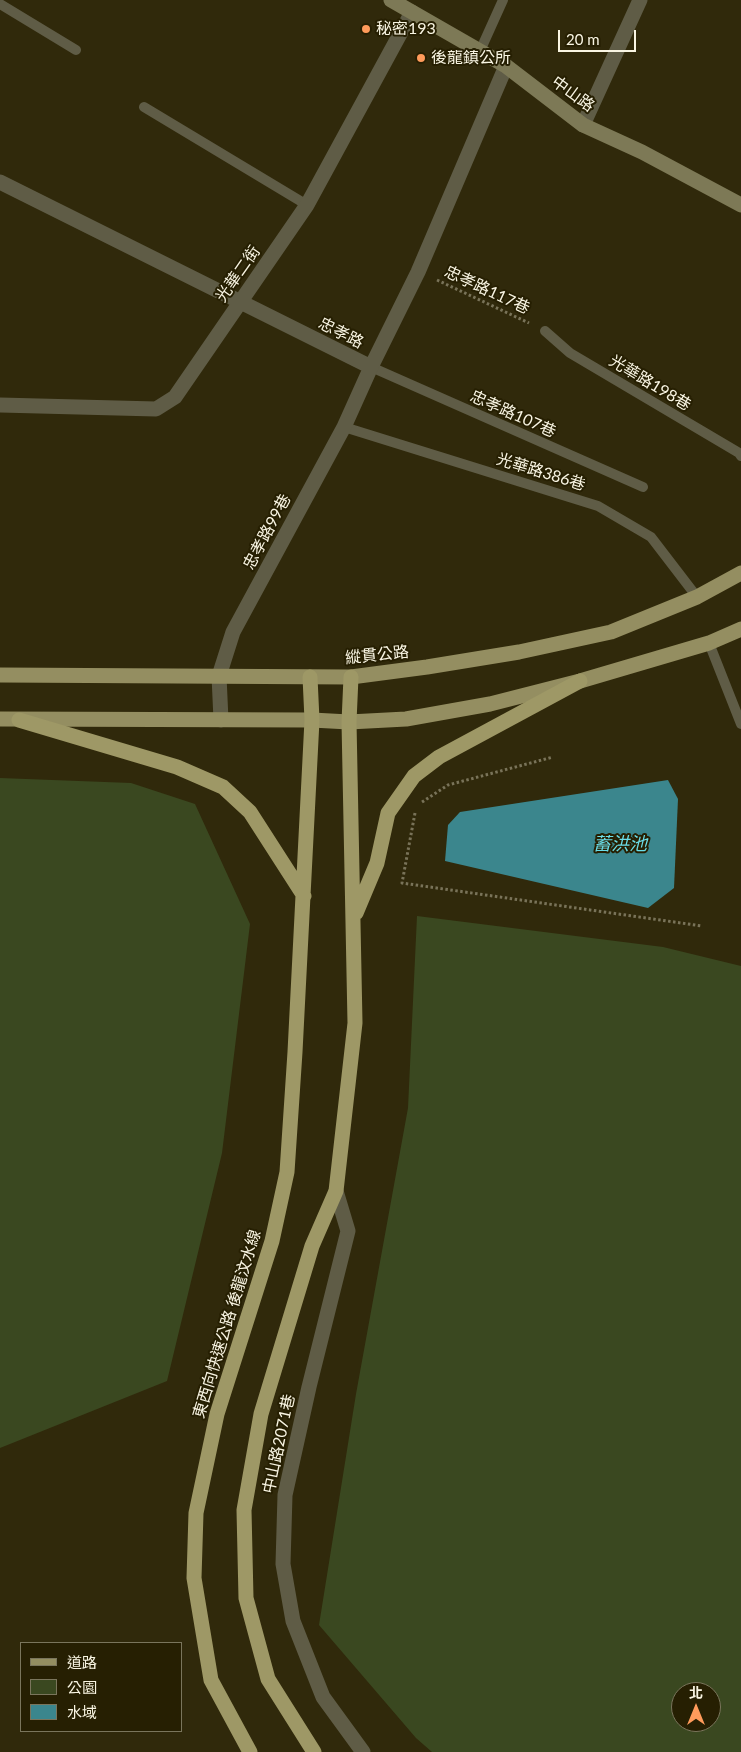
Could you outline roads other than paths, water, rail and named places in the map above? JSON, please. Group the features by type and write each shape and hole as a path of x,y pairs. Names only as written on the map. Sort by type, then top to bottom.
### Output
{"highway":[{"name":"東西向快速公路 後龍汶水線","path":"250,1752 211,1680 194,1578 196,1514 217,1414 272,1241 287,1172 304,896 312,720 310,677"},
{"path":"314,1752 268,1679 246,1598 244,1510 261,1414 312,1246 336,1191 355,1023 349,722 351,677"},
{"path":"354,919 377,863 388,812 414,776 439,757 580,681"},
{"path":"19,720 177,766 222,787 250,812 304,896"}],"main road":[{"name":"中山路","path":"391,0 506,66 583,124 642,152 741,205"},
{"name":"縱貫公路","path":"0,675 351,677 427,667 519,652 610,632 697,597 741,573"},
{"path":"0,720 312,720 349,722 406,719 490,704 580,681 709,643 741,629"}],"street":[{"path":"583,124 640,0"},
{"name":"光華二街","path":"0,405 156,409 175,397 307,205 412,12"},
{"name":"忠孝路","path":"0,182 371,368 418,272 506,66"},
{"name":"忠孝路99巷","path":"221,720 219,676 233,632 344,427 371,368"},
{"name":"中山路2071巷","path":"336,1191 348,1231 309,1387 285,1495 283,1564 293,1621 323,1697 363,1752"}],"lane":[{"path":"480,50 503,0"},
{"path":"0,4 76,50"},
{"path":"144,107 307,205"},
{"name":"光華路198巷","path":"545,331 570,353 741,456"},
{"name":"忠孝路107巷","path":"371,368 643,487"},
{"name":"光華路386巷","path":"344,427 598,506 651,537 697,597"},
{"path":"709,643 741,724"}],"water":[{"name":"蓄洪池","path":"668,780 678,799 674,888 648,908 445,861 448,825 460,812"}],"place":[{"name":"秘密193","path":"366,29"},
{"name":"後龍鎮公所","path":"421,58"}]}
